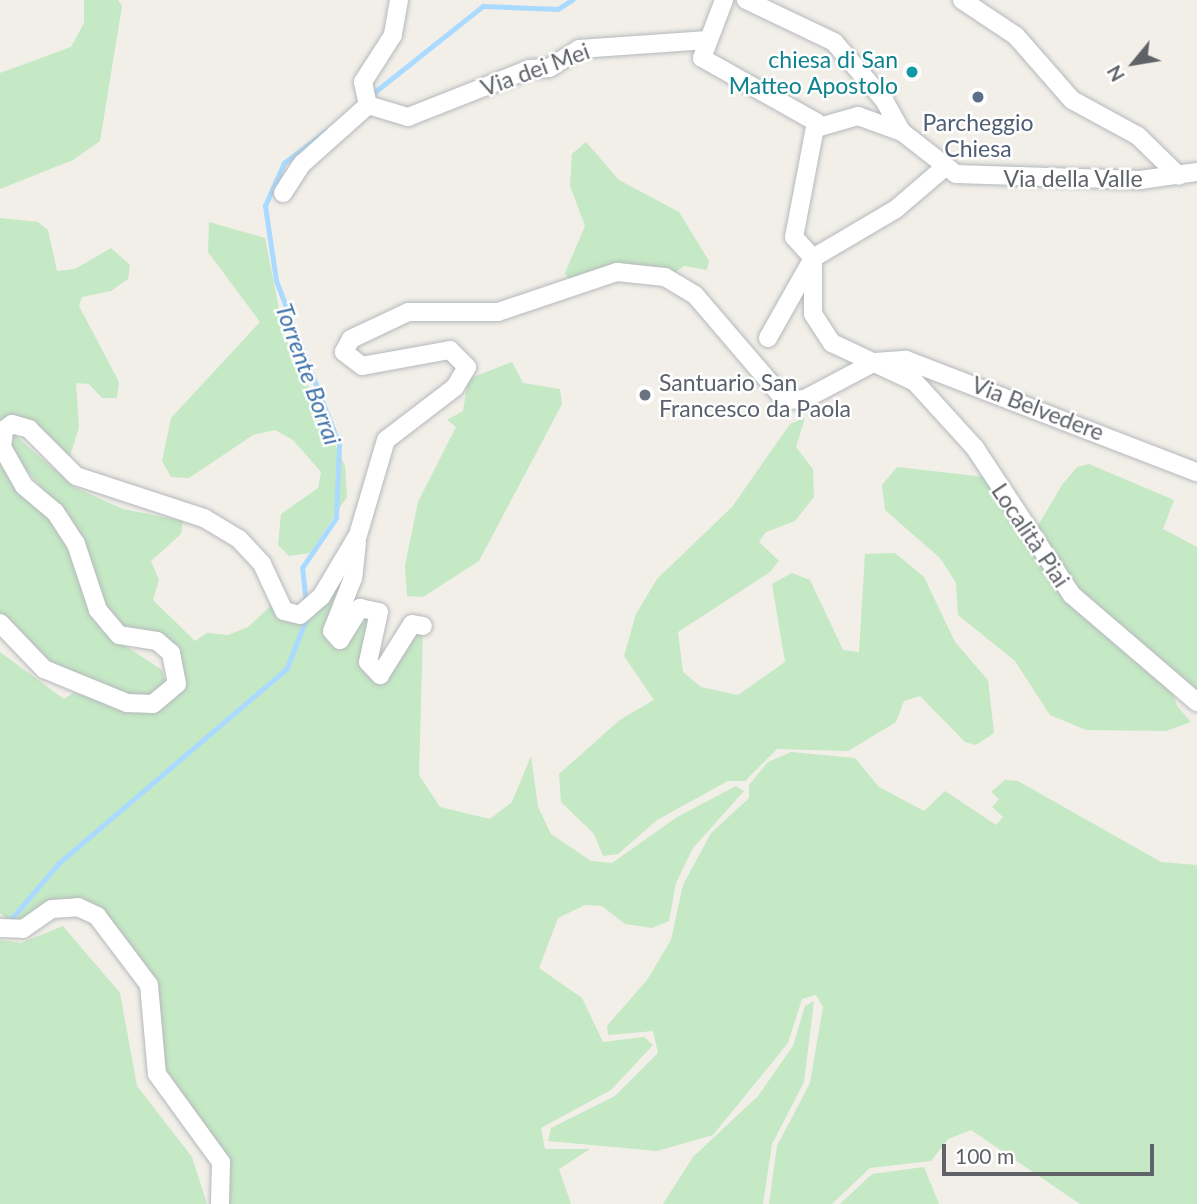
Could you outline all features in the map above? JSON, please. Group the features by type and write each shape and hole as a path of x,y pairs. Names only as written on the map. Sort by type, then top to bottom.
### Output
{"street":[{"path":"283,193 302,164 367,101 363,82 393,35 399,0"},
{"path":"724,0 702,58 803,111 816,128 794,237 813,258 817,325 832,343 875,362"},
{"path":"746,0 834,43 884,100 902,132"},
{"path":"962,0 1016,36 1072,100 1138,136 1188,174"},
{"name":"Via dei Mei","path":"367,101 408,117 530,69 549,68 579,49 708,40"},
{"path":"768,338 813,258 896,209 945,167 902,132 858,116 816,128"},
{"name":"Via della Valle","path":"945,167 991,177 1188,174"},
{"path":"423,626 412,624 380,675 368,662 379,612 360,608 340,640 332,631 353,578 358,535 386,440 455,387 467,368 450,351 382,366 351,362 344,352 351,339 408,312 498,312 638,269 681,285 703,302 785,400 805,399 875,362"},
{"name":"Via Belvedere","path":"875,362 906,360 973,382 1197,472"},
{"name":"Località Piai","path":"875,362 915,382 975,448 1072,595 1197,702"},
{"path":"0,622 44,669 127,703 153,704 177,684 171,653 157,641 119,635 98,610 76,544 55,512 24,486 2,447 4,430 12,424 29,429 76,476 204,518 239,539 262,564 284,611 305,613 358,535"},
{"path":"0,928 23,929 52,909 78,907 97,916 149,985 157,1074 221,1162 220,1204"}],"green space":[{"path":"84,0 118,0 122,6 100,141 73,160 0,189 0,73 71,47 84,23"},
{"path":"586,142 619,180 679,212 709,261 707,270 684,266 672,275 616,264 570,281 565,273 585,226 570,186 572,154"},
{"path":"0,218 38,222 48,230 57,271 75,269 111,248 130,265 128,279 111,291 82,297 79,306 119,382 117,398 102,398 89,384 76,383 79,427 66,469 29,431 0,433"},
{"path":"209,222 265,238 284,334 345,466 347,497 310,553 289,556 278,545 281,514 318,488 321,472 293,440 275,430 253,435 189,478 171,477 162,461 171,418 260,322 208,252"},
{"path":"512,362 523,383 560,389 562,404 479,561 423,597 407,596 405,566 418,502 456,427 447,420 463,411 468,379"},
{"path":"805,418 796,447 813,469 814,497 795,521 766,532 759,542 779,561 770,572 678,632 683,672 701,687 738,695 785,662 772,584 792,573 810,580 843,650 859,652 865,554 895,553 924,577 955,642 988,680 994,733 976,745 965,742 920,696 904,701 896,722 848,751 777,749 745,781 728,781 657,820 618,854 603,856 594,834 561,802 559,774 621,719 654,700 624,656 636,614 657,579 732,507 790,424"},
{"path":"15,435 74,487 123,509 183,521 181,534 151,561 159,580 153,600 195,641 207,633 228,635 248,627 278,599 304,619 312,617 341,578 358,620 371,613 364,661 388,675 410,636 423,630 419,775 440,807 490,819 512,802 531,756 538,807 551,834 591,861 612,863 677,817 736,786 744,791 693,848 676,883 669,921 652,928 625,924 602,906 585,905 558,918 539,968 582,998 603,1042 644,1037 653,1045 611,1090 541,1128 545,1149 590,1149 559,1169 571,1204 218,1204 216,1166 171,1103 138,982 83,914 10,922 0,913 0,652 64,699 73,693 154,712 175,694 164,656 109,623 60,508 8,450"},
{"path":"0,456 60,529 101,630 162,670 166,685 153,701 77,683 0,625"},
{"path":"1089,464 1174,500 1163,529 1197,547 1197,694 1094,612 1036,529 1062,485 1077,467"},
{"path":"897,467 985,477 1050,561 1170,682 1177,706 1191,722 1166,731 1086,730 1050,715 1015,661 958,615 956,583 940,558 885,510 882,485"},
{"path":"791,752 855,758 879,787 924,811 945,791 996,825 1003,817 992,807 999,799 991,792 1005,780 1018,781 1161,862 1197,865 1197,1204 1080,1204 971,1130 948,1139 931,1161 870,1168 832,1204 769,1204 777,1146 810,1083 823,1007 816,995 802,999 788,1043 713,1135 657,1151 548,1141 551,1128 615,1096 658,1053 653,1031 608,1035 607,1026 647,980 671,940 683,885 711,833 749,798 749,785 768,762"},
{"path":"63,926 120,993 137,1086 192,1157 207,1204 0,1204 0,940 21,943"},
{"path":"814,1001 804,1082 772,1144 763,1204 663,1204 693,1157 758,1096 793,1046 805,1006"},
{"path":"924,1167 939,1204 840,1204 872,1174"}],"waterway":[{"name":"Torrente Borrai","path":"371,95 483,6 558,9 572,0"},
{"name":"Torrente Borrai","path":"306,604 302,568 336,518 339,445 276,281 265,206 284,163 326,131"},
{"name":"Torrente Borrai","path":"7,924 59,863 287,668 306,619"}],"place":[{"name":"chiesa di San Matteo Apostolo","path":"912,72"},
{"name":"Parcheggio Chiesa","path":"978,97"},
{"name":"Santuario San Francesco da Paola","path":"645,395"}]}
